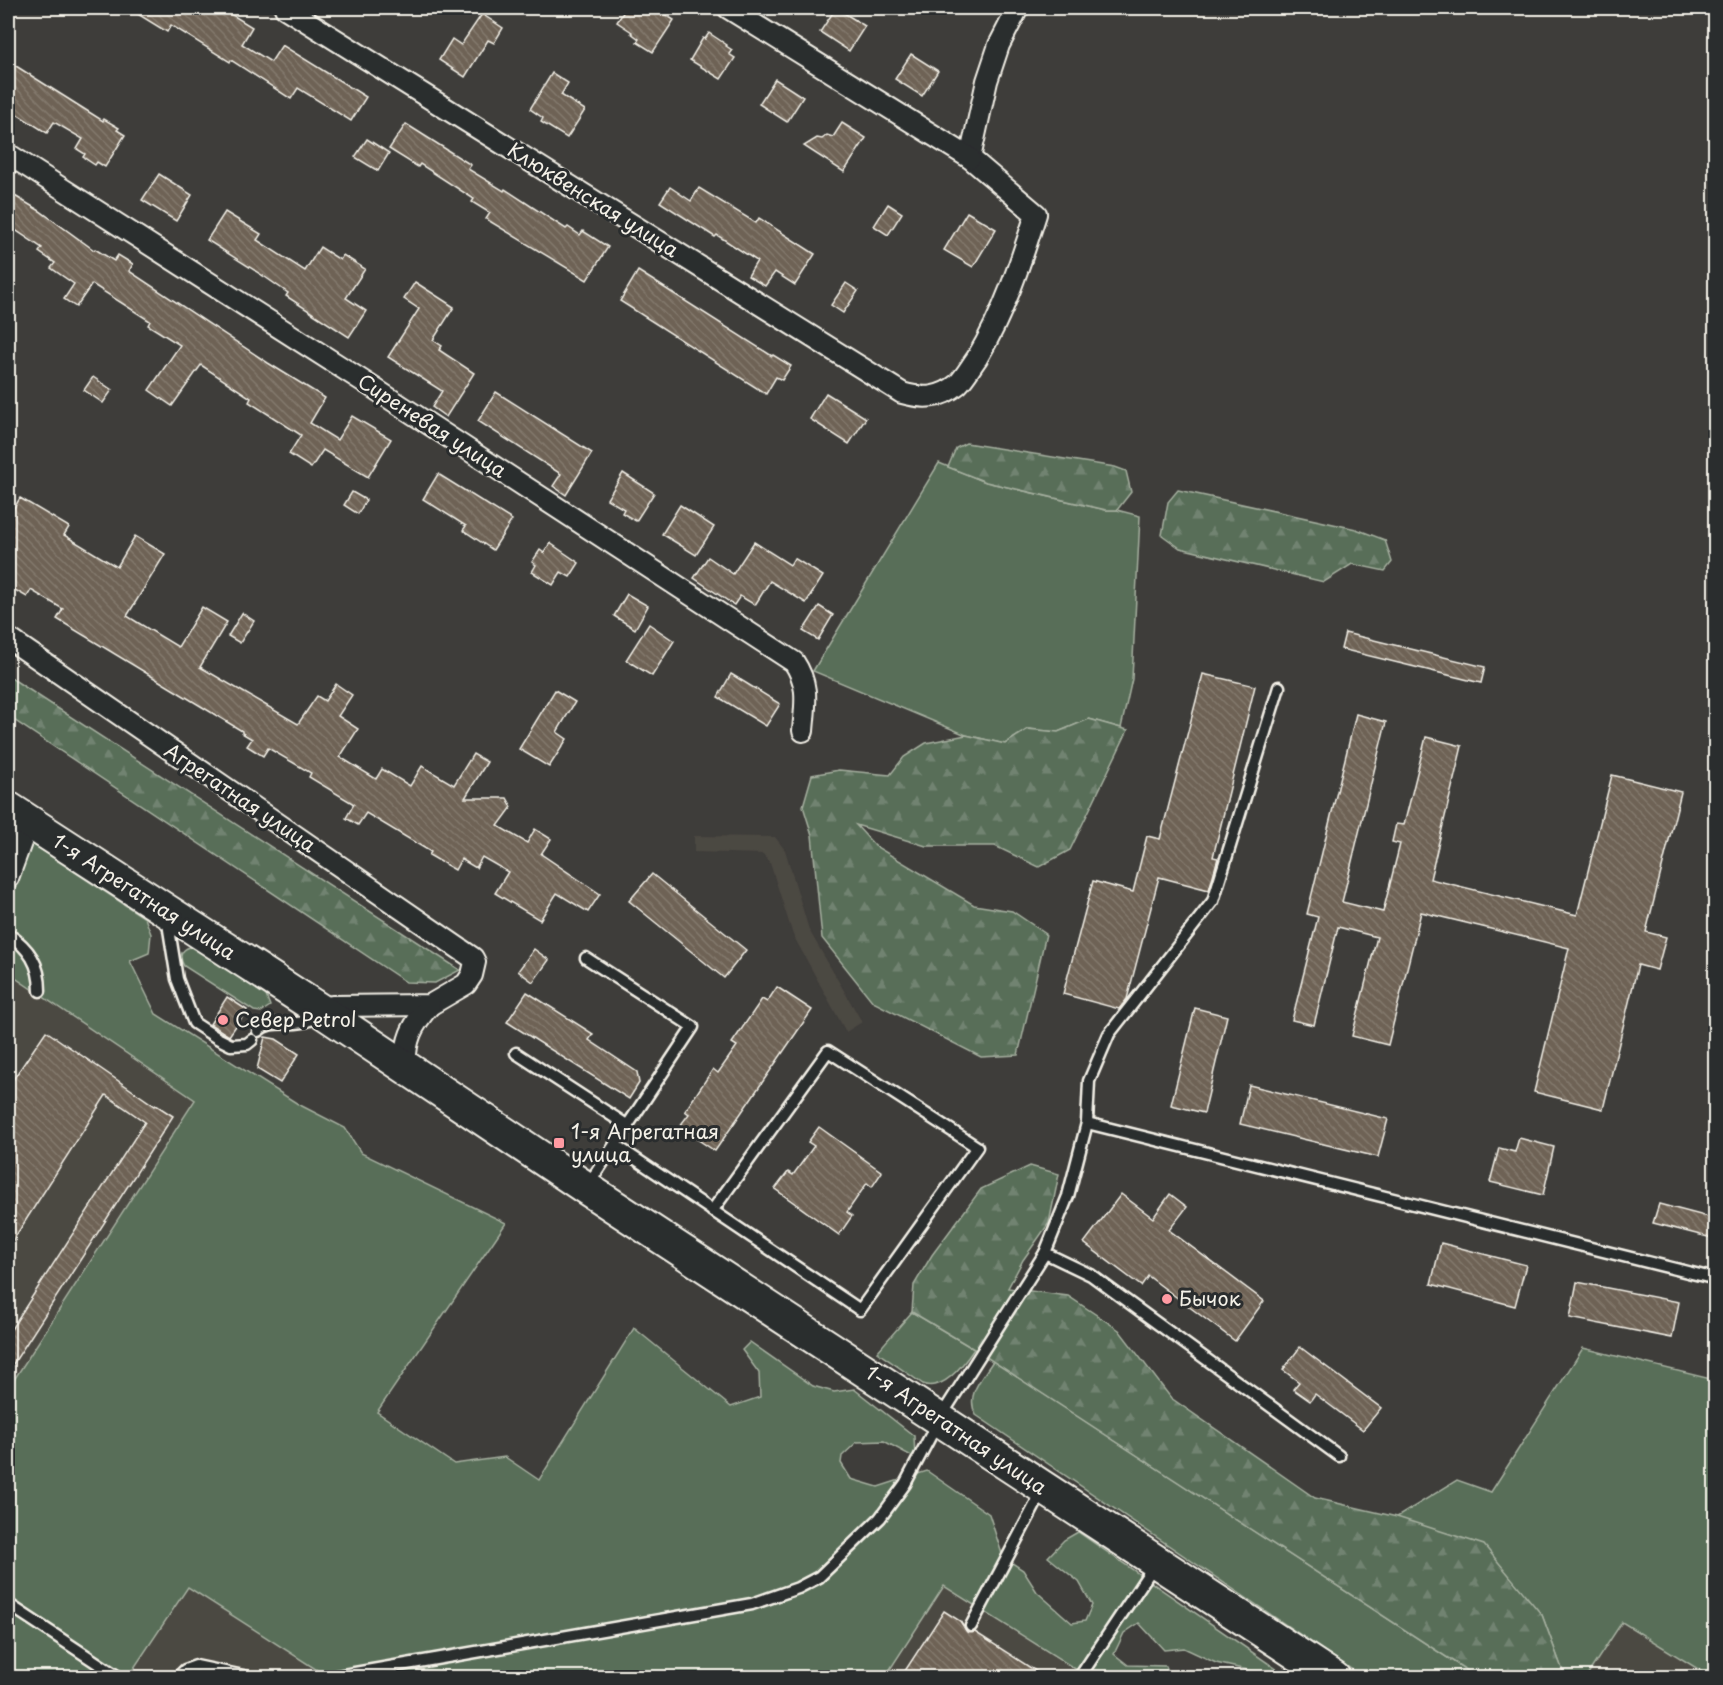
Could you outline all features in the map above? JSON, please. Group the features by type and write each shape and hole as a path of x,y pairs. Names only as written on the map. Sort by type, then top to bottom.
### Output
{"main road":[{"name":"1-я Агрегатная улица","path":"18,815 323,1012 586,1188 940,1418 1323,1674"}],"street":[{"name":"Клюквенская улица","path":"285,8 902,393 922,399 938,395 958,384 990,336 1006,301 1036,214 970,158"},
{"path":"728,8 970,158 987,81 999,45 1018,8"},
{"name":"Сиреневая улица","path":"8,154 369,385 794,662 803,675 806,689 803,731"},
{"name":"Агрегатная улица","path":"8,638 473,958 475,962 472,975 466,984 430,1005"},
{"path":"8,878 18,815"},
{"path":"323,1012 332,1006 430,1005"},
{"path":"406,1069 405,1052 409,1036 417,1019 430,1005"}],"lane":[{"path":"326,1677 752,1604 798,1588 819,1577 880,1518 905,1484 940,1418 1045,1253 1068,1196 1088,1123 1089,1081 1109,1035 1213,901 1279,687"},
{"path":"165,910 177,979 194,1023 217,1038 231,1045 247,1044 267,1025 303,1023 323,1012"},
{"path":"8,934 22,944 32,956 38,968 40,991"},
{"path":"586,958 693,1028 586,1188"},
{"path":"615,1145 712,1211 860,1310 977,1147 828,1051 712,1211"},
{"path":"516,1053 628,1126"},
{"path":"1088,1123 1716,1279"},
{"path":"1045,1253 1090,1275 1339,1456"},
{"path":"971,1626 1044,1489"},
{"path":"1079,1677 1157,1561"},
{"path":"8,1604 120,1677"},
{"path":"177,1677 185,1670 196,1666 253,1677"}],"shaded area":[{"path":"694,836 775,837 785,850 809,930 862,1022 846,1032 793,935 770,863 763,854 694,852"},
{"path":"11,975 195,1099 8,1389 8,979"},
{"path":"944,1586 1088,1677 885,1678"},
{"path":"188,1587 328,1677 128,1678"},
{"path":"1622,1622 1711,1677 1586,1678"}],"green space":[{"path":"966,443 1115,467 1126,471 1131,492 1117,510 1106,510 986,482 948,467 956,448"},
{"path":"939,463 986,482 1140,516 1132,679 1121,728 1089,719 1058,732 1028,729 1005,744 966,735 813,671"},
{"path":"1178,490 1356,529 1385,540 1392,562 1385,571 1352,564 1324,582 1180,548 1162,535 1168,502"},
{"path":"8,676 460,970 435,983 406,982 8,716"},
{"path":"1089,719 1128,730 1070,850 1039,867 995,846 926,846 856,825 875,846 974,905 1012,911 1046,934 1018,1055 981,1057 873,1002 822,938 812,835 803,806 812,775 839,770 890,775 904,757 926,743 966,735 1005,744 1028,729 1058,732"},
{"path":"8,828 145,918 151,934 149,953 130,961 156,1014 298,1104 345,1128 361,1153 506,1223 377,1412 454,1464 505,1457 539,1480 634,1328 731,1407 760,1397 759,1373 742,1350 750,1342 813,1386 834,1392 854,1389 914,1436 915,1458 884,1441 857,1442 842,1456 841,1463 851,1479 878,1487 927,1471 989,1514 1003,1557 1023,1570 1037,1592 1072,1623 1085,1621 1092,1605 1079,1582 1048,1557 1064,1540 1078,1532 1288,1677 1271,1677 1216,1663 1184,1648 1164,1650 1139,1623 1124,1633 1114,1654 1128,1665 1166,1666 1170,1677 1088,1677 944,1586 885,1677 328,1677 188,1587 128,1677 8,1677 8,1389 195,1100 11,975 8,965"},
{"path":"190,947 265,993 270,1006 261,1012 254,1011 184,966 181,955"},
{"path":"1030,1166 1059,1174 1049,1223 1023,1260 1008,1288 1068,1296 1119,1330 1171,1398 1315,1498 1397,1517 1484,1545 1542,1615 1565,1677 1477,1677 974,1349 912,1312 914,1285 932,1255 981,1189"},
{"path":"912,1312 974,1349 952,1375 938,1384 923,1384 877,1352"},
{"path":"1583,1348 1715,1380 1715,1677 1711,1677 1622,1622 1586,1677 1565,1677 1542,1615 1397,1517 1457,1480 1491,1492"},
{"path":"993,1361 1477,1677 1363,1677 976,1415 972,1401 976,1387"}],"building":[{"path":"128,8 221,8 252,27 242,44 271,62 282,45 366,97 351,121 298,88 291,99 171,25 167,32"},
{"path":"626,8 668,8 664,14 674,20 653,52 637,42 639,39 632,32 617,22"},
{"path":"836,8 865,26 849,51 820,32"},
{"path":"482,14 503,28 494,43 488,40 465,77 439,60 452,39 461,45"},
{"path":"709,33 727,45 732,50 729,54 735,58 721,79 690,60 703,38 705,39"},
{"path":"911,54 938,71 922,96 895,79"},
{"path":"8,61 103,121 104,119 119,128 117,130 125,135 105,167 97,162 95,165 83,157 85,154 77,149 83,139 54,122 47,133 12,111 14,108 8,103"},
{"path":"552,73 568,83 561,95 585,110 567,138 541,122 543,118 530,109"},
{"path":"775,79 803,97 787,122 759,104"},
{"path":"842,123 866,138 844,172 804,146 817,138 822,139 827,135 833,137"},
{"path":"406,124 471,165 468,169 504,191 505,189 566,229 568,227 580,235 583,231 608,247 587,280 486,219 490,213 472,202 474,199 420,164 418,167 389,149"},
{"path":"367,139 389,153 378,171 355,157"},
{"path":"159,174 192,195 176,221 142,200"},
{"path":"670,187 691,201 699,188 756,223 759,218 815,254 795,285 775,272 765,286 748,276 757,261 660,202"},
{"path":"8,192 40,211 94,250 114,261 118,255 133,264 129,271 325,398 310,423 337,440 352,416 391,439 368,477 323,450 311,468 289,454 301,435 249,402 251,398 201,365 172,406 149,390 180,345 148,325 150,321 92,284 76,307 64,299 74,284 51,268 55,263 39,252 42,248 8,225"},
{"path":"888,204 902,213 888,235 874,226"},
{"path":"225,212 261,234 257,240 305,271 320,247 340,260 343,255 365,269 346,298 366,311 349,337 286,296 288,293 265,277 207,240"},
{"path":"967,212 996,229 973,267 944,250"},
{"path":"638,271 791,366 782,380 776,377 766,394 620,301"},
{"path":"415,282 454,307 433,340 442,346 439,350 474,373 446,417 432,407 442,391 388,357 419,309 404,299"},
{"path":"846,283 858,291 843,313 831,305"},
{"path":"93,377 112,390 103,403 84,390"},
{"path":"496,392 592,453 566,495 553,486 561,474 478,421"},
{"path":"826,393 866,418 849,444 810,419"},
{"path":"623,473 654,493 636,521 622,513 624,509 607,499"},
{"path":"438,474 512,520 493,550 463,530 466,526 423,499"},
{"path":"352,492 366,500 358,514 344,505"},
{"path":"20,498 69,527 64,535 117,567 135,536 165,554 127,616 178,647 202,607 227,622 200,667 298,724 317,696 325,701 336,684 352,695 338,716 358,729 340,757 376,779 382,769 410,786 422,766 454,785 473,754 487,762 465,798 507,798 512,807 498,826 527,843 535,829 551,839 541,854 600,894 588,912 557,893 540,920 495,893 508,872 482,857 476,868 461,859 455,870 429,855 431,852 366,813 358,825 346,818 354,804 309,777 311,773 268,748 263,756 247,746 252,739 242,731 57,619 63,609 31,590 27,597 8,586 8,518"},
{"path":"680,505 714,527 696,555 662,534"},
{"path":"754,542 790,565 794,558 823,576 806,603 770,581 755,605 740,596 734,605 694,578 708,557 733,574"},
{"path":"550,543 579,563 570,577 561,572 553,585 532,572 536,565 532,562 540,550 544,553"},
{"path":"627,594 648,606 635,629 614,616"},
{"path":"819,606 833,615 818,640 803,631"},
{"path":"242,613 254,621 240,643 228,636"},
{"path":"649,624 674,641 652,676 626,660"},
{"path":"1345,633 1485,667 1481,683 1341,649"},
{"path":"731,674 780,704 766,726 718,697"},
{"path":"1203,674 1255,686 1213,857 1218,858 1209,890 1159,877 1127,999 1119,1009 1063,994 1093,881 1133,892 1147,836 1160,839"},
{"path":"555,690 575,702 557,732 567,739 549,767 519,749"},
{"path":"1356,714 1386,722 1342,902 1383,912 1400,844 1392,842 1396,824 1404,825 1426,737 1462,746 1430,879 1577,915 1612,775 1681,792 1646,932 1666,937 1657,970 1638,965 1603,1109 1534,1092 1569,948 1421,912 1388,1045 1352,1036 1377,937 1338,927 1314,1025 1292,1020 1318,917 1307,914"},
{"path":"652,874 746,950 724,978 629,901"},
{"path":"534,949 549,960 533,982 518,971"},
{"path":"777,987 812,1010 715,1151 679,1127 689,1114 685,1111 713,1069 718,1073 737,1046 732,1043 762,999 767,1002"},
{"path":"527,992 593,1034 589,1040 637,1072 639,1083 629,1099 507,1022"},
{"path":"227,997 247,1010 229,1036 210,1024"},
{"path":"1195,1008 1227,1016 1204,1113 1171,1105"},
{"path":"46,1031 173,1116 8,1372 8,1334 145,1122 106,1095 8,1248 8,1087"},
{"path":"265,1037 276,1039 299,1054 280,1083 257,1069"},
{"path":"1249,1085 1388,1119 1378,1157 1240,1124"},
{"path":"819,1127 882,1172 872,1187 867,1183 847,1212 852,1216 839,1235 775,1189 788,1172 793,1175 814,1146 808,1142"},
{"path":"1519,1138 1554,1147 1543,1195 1490,1182 1499,1148 1515,1152"},
{"path":"1121,1194 1153,1218 1170,1194 1187,1207 1169,1230 1264,1301 1235,1341 1148,1276 1141,1286 1084,1243"},
{"path":"1659,1204 1716,1219 1716,1239 1653,1223"},
{"path":"1441,1243 1526,1265 1515,1306 1431,1284"},
{"path":"1577,1282 1679,1302 1672,1338 1570,1318"},
{"path":"1300,1347 1381,1408 1363,1430 1315,1394 1310,1401 1293,1389 1299,1382 1283,1370"},
{"path":"944,1611 960,1621 967,1632 975,1632 1045,1677 901,1677"}],"place":[{"name":"Север Petrol","path":"223,1020"},
{"name":"1-я Агрегатная улица","path":"559,1143"},
{"name":"Бычок","path":"1167,1299"}]}
